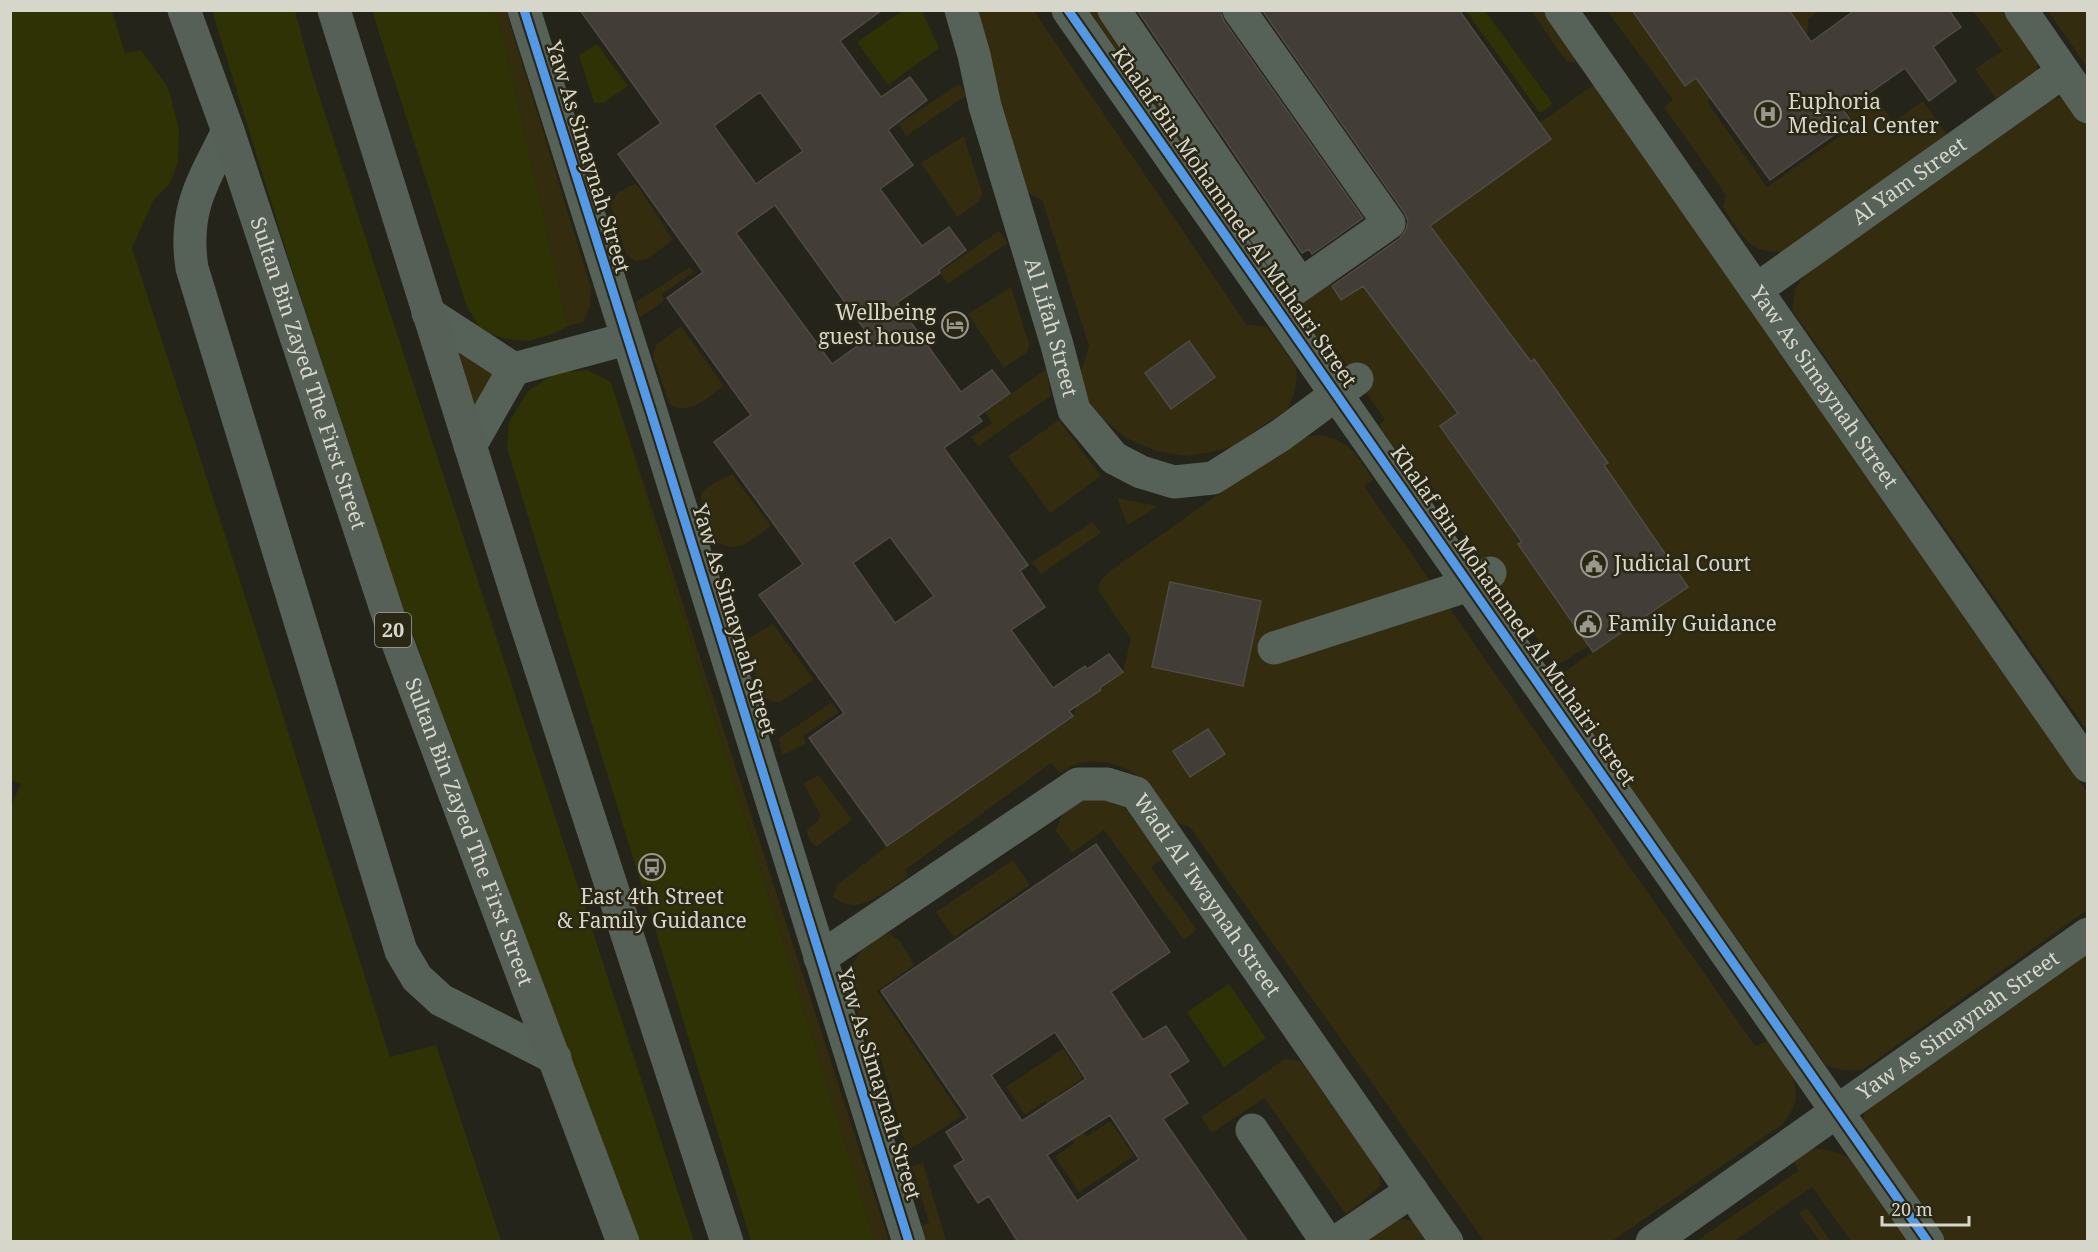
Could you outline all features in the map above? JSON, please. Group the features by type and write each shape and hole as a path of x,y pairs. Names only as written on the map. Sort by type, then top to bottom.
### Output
{"main road":[{"name":"Sultan Bin Zayed The First Street","path":"184,10 228,131 393,630 623,1242"},
{"path":"334,10 470,446 727,1242"}],"street":[{"name":"Yaw As Simaynah Street","path":"524,10 909,1242"},
{"name":"Al Lifah Street","path":"961,10 985,106 1057,345 1074,410 1114,458 1141,472 1174,482 1213,478 1281,435 1346,386"},
{"name":"Khalaf Bin Mohammed Al Muhairi Street","path":"1068,10 1273,304 1346,386 1480,579 1837,1111 1928,1242"},
{"path":"1114,10 1300,284"},
{"path":"1239,10 1389,224 1273,304"},
{"name":"Yaw As Simaynah Street","path":"1561,10 2088,766"},
{"path":"2021,10 2088,107"},
{"name":"Al Yam Street","path":"1756,290 2050,81 2064,74"},
{"path":"228,131 199,188 193,207 189,248 192,268 400,951 417,978 441,999 555,1058"},
{"path":"428,313 514,369"},
{"path":"470,446 514,369 626,339"},
{"path":"1274,648 1480,579"},
{"name":"Wadi Al 'Iwaynah Street","path":"820,958 1078,784 1107,784 1136,793 1447,1242"},
{"name":"Yaw As Simaynah Street","path":"1652,1242 2088,934"},
{"path":"1251,1130 1327,1242"},
{"path":"1336,1242 1412,1191"}],"green space":[{"path":"10,11 112,11 125,53 141,50 168,87 179,130 178,163 169,185 154,199 132,248 264,655 390,1057 436,1045 501,1241 11,1241 10,807 21,784 10,779"},
{"path":"212,11 295,11 313,77 694,1241 640,1241 551,1011 394,582 295,279"},
{"path":"372,11 495,11 506,49 568,326 555,333 529,341 505,339 482,331 467,307"},
{"path":"902,11 922,11 939,48 888,85 857,42"},
{"path":"1466,11 1485,11 1553,104 1540,113"},
{"path":"597,44 628,86 603,103 594,103 579,55"},
{"path":"587,370 611,382 875,1241 751,1241 507,448 509,422 528,391 556,373"},
{"path":"1229,984 1266,1038 1224,1067 1187,1012"}],"sand":[{"path":"495,11 506,11 591,288 590,307 583,322 568,326 506,49"},
{"path":"976,11 1034,11 1246,324 1267,327 1295,365 1297,378 1288,409 1233,446 1186,456 1156,451 1126,438 1103,419 1088,399 1080,374 1089,346 1042,200 1026,192"},
{"path":"1088,11 1101,11 1276,275 1272,276"},
{"path":"1531,11 1545,11 1578,59 1574,63 1566,61"},
{"path":"1607,11 1632,11 1685,86 1790,13 1789,11 1820,11 1808,19 1808,32 1707,102 1767,187 1856,125 1847,112 1873,94 1893,122 1923,101 1949,137 1785,251 1762,250 1747,241 1723,207 1726,195 1664,107 1673,100"},
{"path":"1973,11 2002,11 2021,17 2041,55 2036,71 1996,99 1975,69 2002,51"},
{"path":"2048,11 2087,11 2087,67"},
{"path":"959,84 967,95 906,136 899,124"},
{"path":"1595,84 2087,792 2087,910 1862,1070 1843,1070 1826,1065 1555,679 1593,651 1612,478 1519,544 1589,646 1556,666 1425,477 1417,482 1379,425 1385,420 1326,335 1318,340 1296,312 1296,307 1329,282 1341,300 1415,251 1401,230 1409,225 1417,235 1551,139 1539,123","holes":["1534,360 1608,463 1513,529 1440,426"]},
{"path":"2065,97 2088,108 2087,730 1792,310 1795,289 1807,272 2048,99"},
{"path":"964,136 982,193 980,201 957,217 921,163"},
{"path":"636,183 673,240 647,259 635,261 626,254 611,206 617,193"},
{"path":"999,231 1008,243 948,284 939,272"},
{"path":"690,267 694,272 662,294 664,301 639,318 636,302"},
{"path":"1011,287 1029,344 1027,352 1004,368 968,314"},
{"path":"681,326 724,386 698,404 683,408 669,403 653,356 656,345"},
{"path":"454,338 505,370 477,418"},
{"path":"1046,369 1051,396 978,446 971,437 992,423 985,412"},
{"path":"611,382 889,1241 875,1241"},
{"path":"1059,420 1101,476 1050,513 1008,456"},
{"path":"1319,435 1338,441 1357,456 1373,480 1364,486 1755,1046 1767,1041 1785,1063 1794,1080 1796,1098 1783,1124 1612,1241 1484,1241 1190,827 1172,822 1145,783 1123,767 1094,761 1074,765 1060,773 1051,763 905,870 909,876 870,901 856,905 841,902 833,897 837,885 887,846 1072,716 1077,706 1123,672 1131,639 1098,590 1100,582 1107,573 1297,439"},
{"path":"732,474 771,526 751,541 731,547 714,541 704,515 701,495 706,488"},
{"path":"1117,498 1158,506 1128,525"},
{"path":"1092,522 1101,533 1041,574 1032,562"},
{"path":"773,624 814,680 780,702 771,701 762,696 746,643 749,638"},
{"path":"831,703 839,712 803,736 806,743 782,756 779,738"},
{"path":"819,775 852,820 817,846 809,840 807,830 818,821 820,815 804,784"},
{"path":"1084,798 1118,798 1162,859 1151,867 1197,930 1184,940 1104,830 1072,853 1056,831 1066,810"},
{"path":"1013,860 1030,885 954,937 936,912"},
{"path":"890,934 900,941 914,965 877,991 962,1116 912,1148 906,1146 876,1043 868,1045 849,984 853,963 865,945 878,935"},
{"path":"2087,949 2087,1241 1946,1241 1862,1123 1868,1102"},
{"path":"1063,1049 1083,1078 1058,1095 1086,1137 1110,1121 1134,1156 1079,1192 1055,1157 1074,1143 1045,1101 1025,1115 1006,1087"},
{"path":"1285,1059 1300,1061 1379,1170 1380,1187 1346,1214 1264,1098 1212,1133 1201,1117"},
{"path":"1809,1148 1833,1151 1855,1163 1910,1241 1851,1241 1812,1187 1734,1241 1695,1242 1799,1170 1792,1159"},
{"path":"923,1163 946,1241 926,1241 921,1226 929,1223 912,1166"},
{"path":"1807,1208 1831,1241 1820,1241 1799,1213"},
{"path":"1403,1219 1416,1222 1436,1242 1367,1242 1378,1228"}],"building":[{"path":"580,10 882,10 840,41 881,97 910,77 927,100 888,130 913,165 880,189 922,246 949,227 966,250 939,270 940,273 897,303 961,392 992,370 1010,393 978,416 982,421 944,448 1028,565 1020,571 1045,607 1011,630 1053,688 1085,666 1087,669 1109,654 1123,672 1069,711 1073,716 887,846 809,738 844,713 759,595 803,564 714,442 751,415 667,298 703,272 618,154 661,123","holes":["760,92 803,151 756,184 714,126","775,205 870,337 832,364 736,233","890,537 934,596 895,623 853,563"]},
{"path":"1137,10 1220,10 1224,21 1363,218 1312,254 1309,249 1302,253"},
{"path":"1262,10 1459,10 1551,139 1430,226 1531,362 1534,359 1608,463 1604,465 1688,587 1593,652 1518,544 1522,542 1440,426 1458,413 1363,286 1341,300 1332,286 1400,238 1406,230 1408,221 1404,212"},
{"path":"1632,10 1789,10 1811,42 1855,10 1949,10 1961,27 1933,47 1956,81 1929,101 1905,68 1844,111 1852,122 1770,180 1696,78 1685,86"},
{"path":"1189,341 1215,377 1171,409 1145,373"},
{"path":"1170,582 1261,601 1243,686 1152,667"},
{"path":"1208,729 1225,754 1190,777 1173,751"},
{"path":"1096,844 1170,952 1111,992 1143,1040 1166,1026 1189,1061 1169,1074 1188,1103 1163,1119 1248,1242 1018,1242 989,1196 978,1203 954,1166 964,1160 946,1132 968,1118 881,991","holes":["1055,1032 1086,1079 1022,1121 991,1075","1110,1115 1139,1159 1077,1201 1047,1155"]}],"cycle path":[{"path":"524,10 909,1242"},
{"path":"1068,10 1928,1242"}],"place":[{"name":"Euphoria Medical Center","path":"1768,114"},
{"name":"Wellbeing guest house","path":"955,325"},
{"name":"Judicial Court","path":"1594,564"},
{"name":"Family Guidance","path":"1588,624"},
{"name":"East 4th Street & Family Guidance","path":"652,867"}]}
